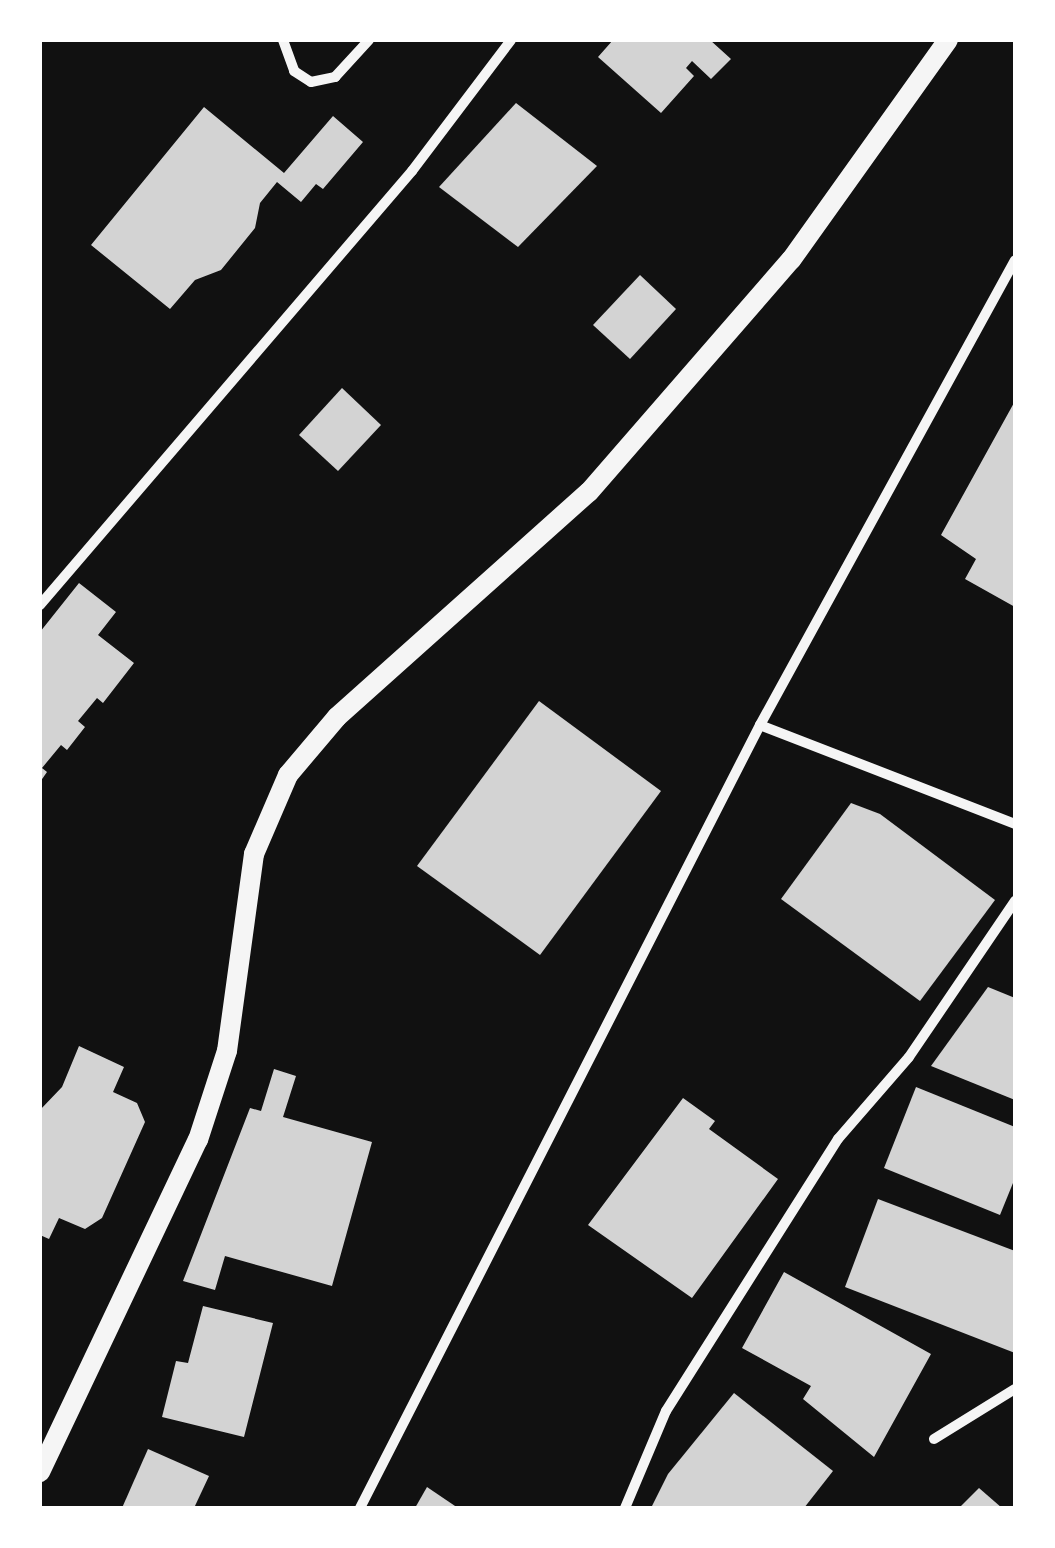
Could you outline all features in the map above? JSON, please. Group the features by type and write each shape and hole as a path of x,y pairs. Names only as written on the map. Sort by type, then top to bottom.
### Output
{"main road":[{"path":"40,1472 198,1140 227,1051 254,854 288,775 337,717 589,492 791,260 948,40"}],"street":[{"path":"283,40 294,70 311,82 335,77 369,40"},
{"path":"40,605 412,171 511,40"},
{"path":"360,1508 760,725 1015,260"},
{"path":"760,725 1015,824"},
{"path":"624,1508 666,1412 838,1139 909,1057 1015,900"},
{"path":"934,1439 1015,1390"}],"building":[{"path":"613,40 710,40 731,59 711,79 692,61 686,68 694,76 661,113 598,57"},
{"path":"516,103 597,166 518,247 439,187"},
{"path":"204,107 284,173 333,116 363,142 323,189 316,184 301,202 277,182 260,203 255,228 221,270 195,280 170,309 91,245"},
{"path":"640,275 676,309 630,359 593,325"},
{"path":"342,388 381,425 338,471 299,435"},
{"path":"1015,401 1015,607 965,579 976,559 941,535"},
{"path":"79,583 116,612 98,635 134,663 103,703 97,698 78,721 85,727 67,750 61,745 42,768 47,772 40,782 40,632"},
{"path":"539,701 661,791 540,955 417,866"},
{"path":"851,803 880,814 995,900 920,1001 781,899"},
{"path":"988,987 1015,998 1015,1100 931,1066"},
{"path":"79,1046 124,1067 113,1092 137,1103 145,1122 102,1218 85,1229 59,1218 49,1239 40,1235 40,1110 62,1087"},
{"path":"274,1069 296,1076 283,1117 372,1142 332,1286 225,1256 215,1290 183,1281 250,1108 261,1111"},
{"path":"916,1087 1015,1127 1015,1178 1000,1215 884,1168"},
{"path":"683,1098 715,1121 709,1129 778,1179 692,1298 588,1225"},
{"path":"878,1199 1015,1251 1015,1353 845,1287"},
{"path":"784,1272 931,1354 874,1457 803,1399 811,1386 742,1348"},
{"path":"203,1306 273,1323 244,1437 162,1417 176,1361 188,1363"},
{"path":"734,1393 833,1471 804,1508 651,1508 668,1474"},
{"path":"148,1449 209,1476 194,1508 122,1508"},
{"path":"427,1487 458,1508 415,1508"},
{"path":"979,1488 1002,1508 959,1508"}]}
